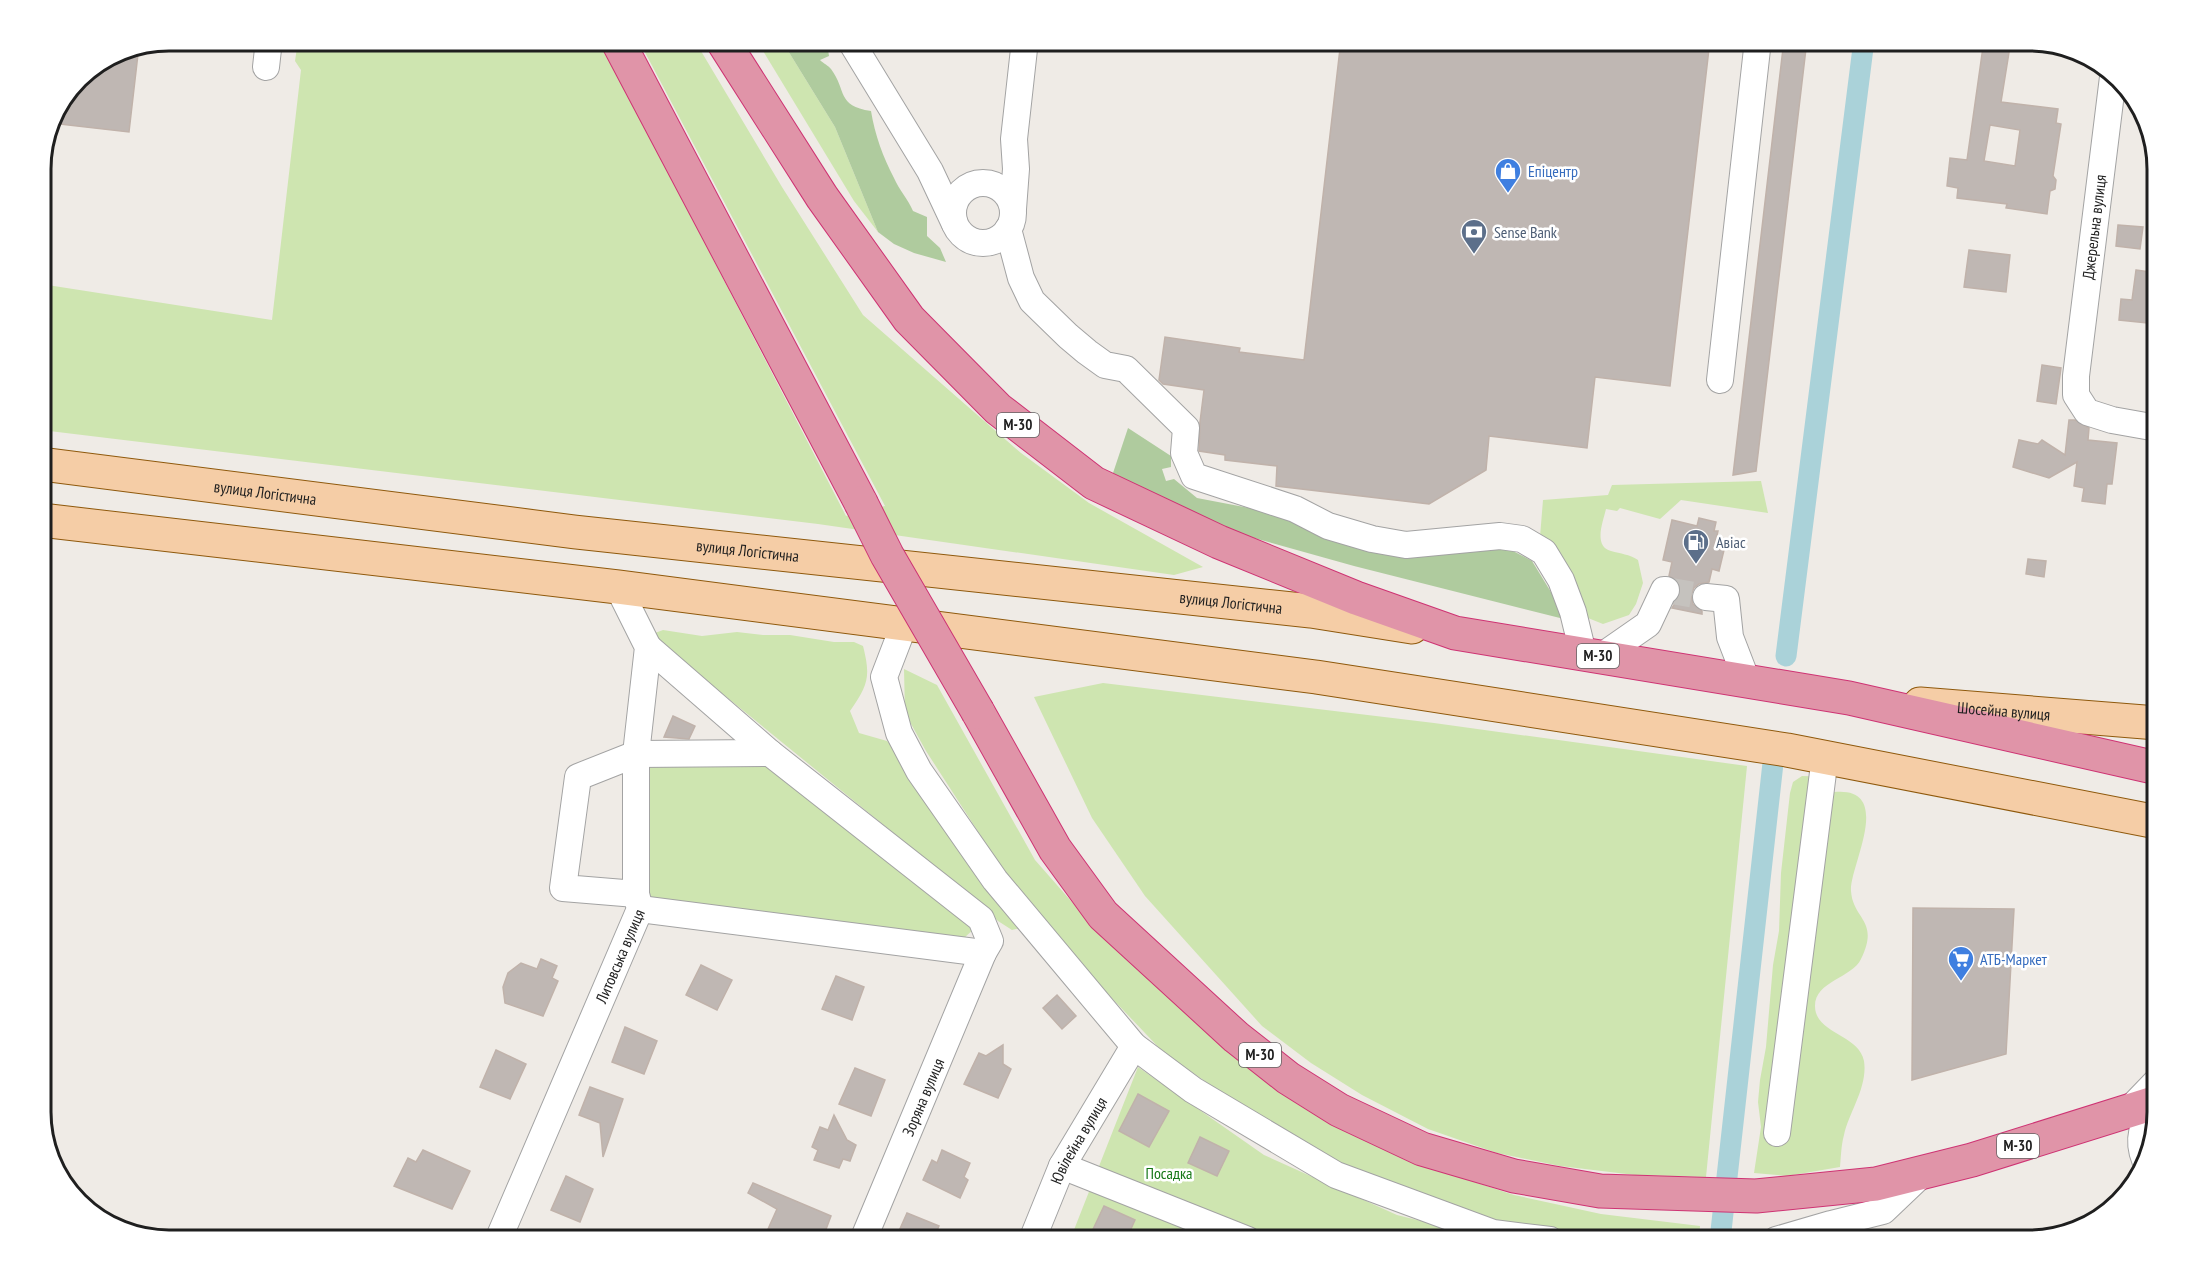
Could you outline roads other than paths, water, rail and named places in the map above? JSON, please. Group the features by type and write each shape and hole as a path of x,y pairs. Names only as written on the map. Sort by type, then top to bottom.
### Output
{"highway":[{"name":"М-30","path":"623,51 887,555 1055,849 1103,915 1236,1037 1287,1078 1339,1110 1422,1149 1514,1176 1600,1191 1678,1194 1756,1196 1876,1184 1972,1160 2147,1101"},
{"name":"М-30","path":"729,51 822,197 909,319 998,409 1094,483 1219,542 1356,598 1455,633 1849,698 2147,766"}],"main road":[{"name":"вулиця Логістична","path":"51,465 586,533 1311,611 1455,633"},
{"path":"51,521 618,587 1316,677 1787,750 2147,820"},
{"name":"Шосейна вулиця","path":"1849,698 2147,722"}],"street":[{"path":"266,67 268,51"},
{"path":"857,51 930,171 958,231 974,242 984,243 1001,237 1010,219 1016,169 1014,140 1024,51"},
{"path":"1720,380 1757,51"},
{"name":"Джерельна вулиця","path":"2112,86 2076,376 2076,395 2087,412 2112,420 2147,426"},
{"path":"954,222 954,203 958,195 965,188 995,176 1014,140"},
{"path":"930,171 941,180 959,185 980,183 995,185 1004,191 1010,199 1010,219 1021,278 1032,301 1087,352 1105,365 1126,369 1186,428 1184,453 1194,476 1295,509 1328,526 1372,539 1406,545 1500,536 1522,539 1544,552 1561,580 1592,655 1648,624 1666,590"},
{"path":"618,587 648,647 770,753 981,919 990,942 983,953 563,888 578,777 636,754 770,753"},
{"path":"1706,597 1726,599 1730,637 1744,680"},
{"path":"904,625 885,677 898,733 919,771 995,880 1134,1046 1193,1090 1336,1175 1485,1230"},
{"name":"Литовська вулиця","path":"502,1230 638,901 636,754 648,647"},
{"path":"1778,1133 1825,757"},
{"name":"Зоряна вулиця","path":"867,1230 983,953"},
{"name":"Ювілейна вулиця","path":"1036,1230 1062,1166 1134,1046"},
{"path":"2142,1146 2141,1129 2147,1107"},
{"path":"1062,1166 1223,1230"},
{"path":"1810,1230 1883,1211 1924,1172"}],"waterway":[{"path":"1786,656 1863,51"},
{"path":"1721,1230 1773,763"}],"tunnel":[{"path":"1666,590 1706,597"}],"place":[{"name":"Епіцентр","path":"1508,194"},
{"name":"Sense Bank","path":"1474,255"},
{"name":"Авіас","path":"1696,565"},
{"name":"АТБ-Маркет","path":"1961,982"}],"park label":[{"name":"Посадка","path":"1169,1173"}]}
